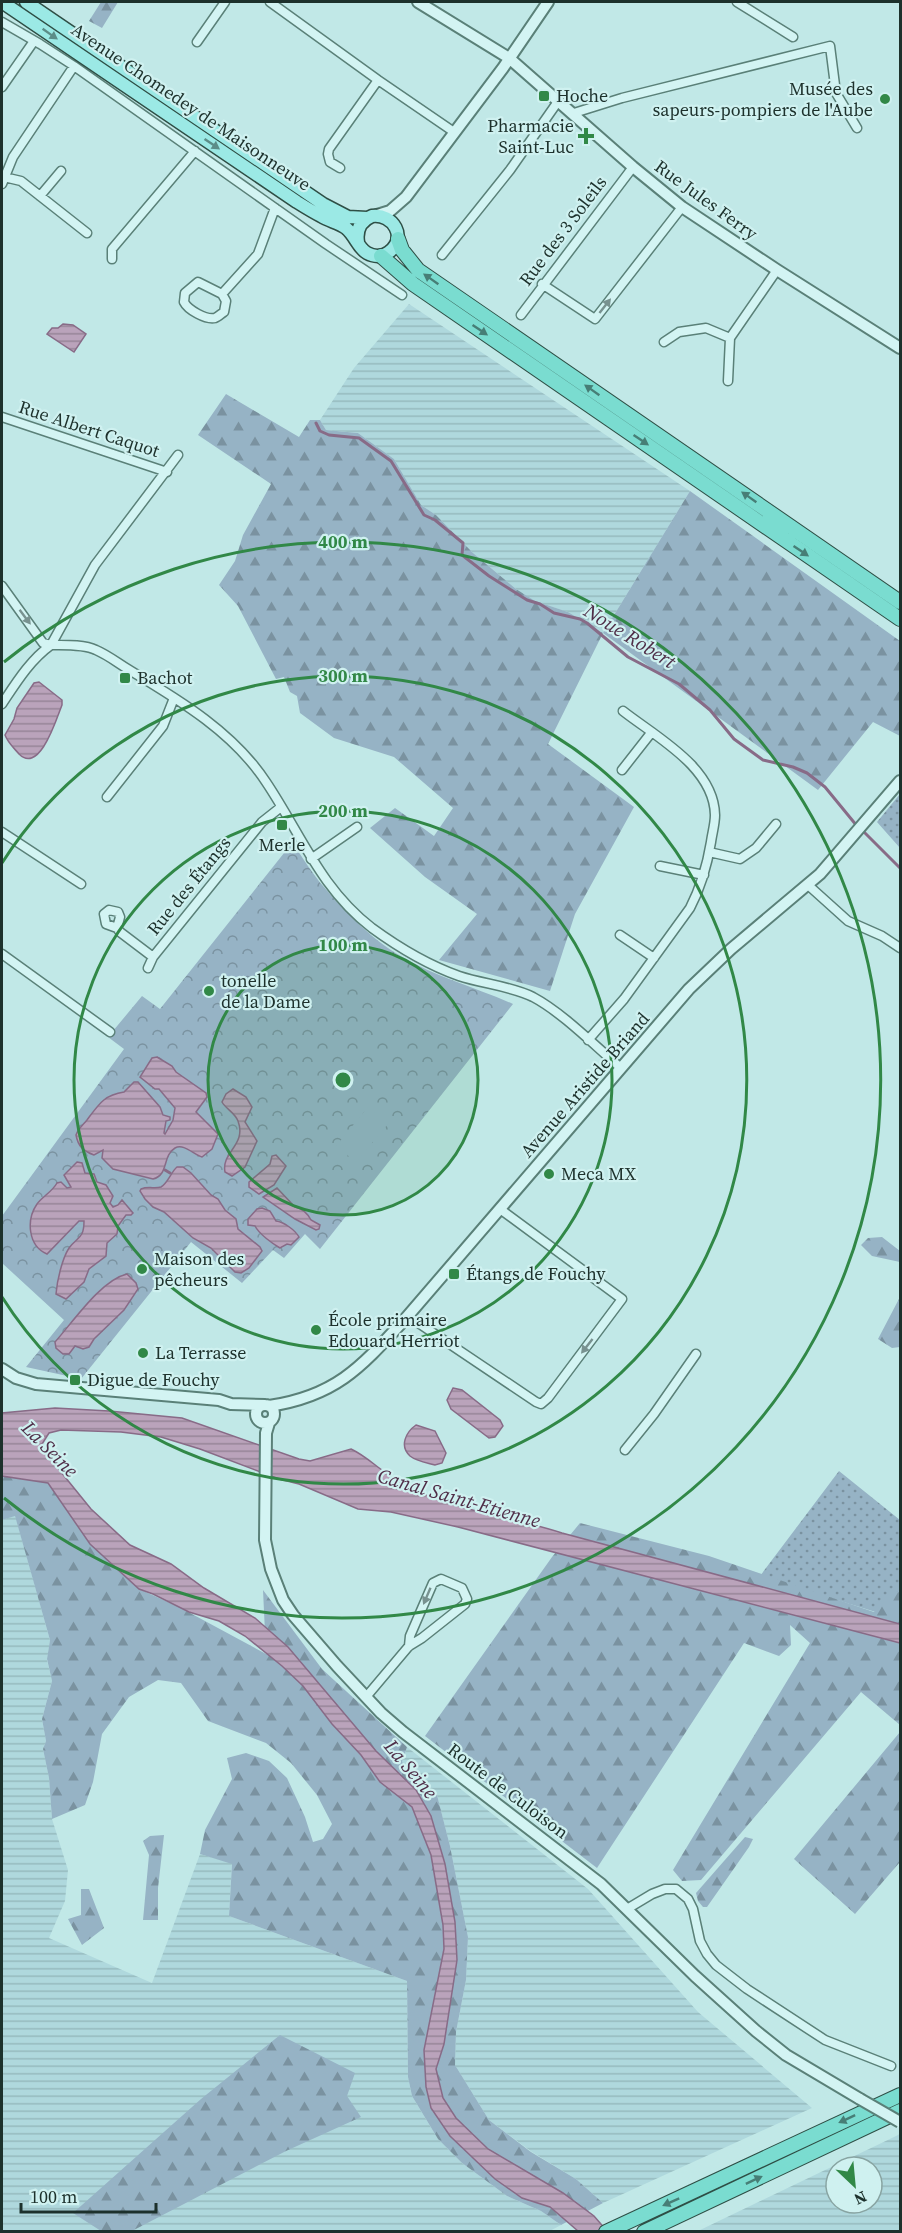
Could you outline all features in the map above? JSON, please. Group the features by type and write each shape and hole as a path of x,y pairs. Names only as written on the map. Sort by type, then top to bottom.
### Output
{"highway":[{"path":"397,233 402,250 418,270 900,602"},
{"path":"381,256 413,284 900,619"},
{"path":"613,2229 900,2095"},
{"path":"644,2232 900,2111"}],"main road":[{"name":"Avenue Chomedey de Maisonneuve","path":"2,2 297,202 319,216 344,227 358,242"},
{"path":"26,2 323,204 354,219 372,217 388,218 397,233 392,250 381,256 367,253 358,242 358,230 372,217"}],"street":[{"path":"197,42 225,2"},
{"path":"270,2 454,132"},
{"name":"Rue Jules Ferry","path":"418,2 509,57 633,167 682,207 900,348"},
{"path":"372,217 390,211 406,198 548,2"},
{"path":"737,2 793,37"},
{"name":"Avenue Chomedey de Maisonneuve","path":"2,22 74,66 402,295"},
{"path":"2,87 34,40"},
{"path":"574,113 621,98 830,46 836,93 857,128"},
{"path":"74,66 13,157 3,180 21,182 87,233"},
{"path":"340,168 330,162 329,149 378,80"},
{"path":"442,255 510,170 559,100"},
{"path":"112,259 112,249 195,152"},
{"name":"Rue des 3 Soleils","path":"521,315 542,284 633,167"},
{"path":"40,196 61,171"},
{"path":"397,233 406,198"},
{"path":"542,284 595,319 682,207"},
{"path":"222,294 258,254 275,208"},
{"path":"728,381 730,339 777,270"},
{"path":"198,282 222,294 226,306 224,312 216,318 190,310 184,302 185,293 198,282"},
{"path":"664,342 679,332 706,328 730,339"},
{"name":"Rue Albert Caquot","path":"2,417 167,471"},
{"name":"Rue Albert Caquot","path":"2,704 21,675 51,645 95,565 178,455"},
{"path":"2,586 43,643 94,649 174,698 233,742 256,767 311,858 346,904 371,927 424,961 458,975 532,997 550,1008 621,1068"},
{"path":"107,797 163,726 174,698"},
{"path":"588,1040 624,999 690,908 699,892 704,875 715,816 709,789 701,775 687,760 623,711"},
{"path":"622,770 651,733"},
{"name":"Avenue Aristide Briand","path":"266,1420 291,1402 328,1388 361,1367 408,1316 689,989 712,966 808,885 835,859 900,782"},
{"name":"Rue des Étangs","path":"118,930 153,957 262,822 281,807"},
{"path":"709,852 740,859 756,848 776,824"},
{"path":"311,858 357,827"},
{"path":"2,832 81,884"},
{"path":"660,866 704,875"},
{"path":"808,885 848,921 882,936 900,948"},
{"path":"620,935 654,958"},
{"path":"2,954 110,1032"},
{"path":"148,968 153,957"},
{"path":"408,1316 536,1402 541,1404 548,1398 622,1299 500,1209"},
{"path":"625,1450 654,1414 696,1354"},
{"path":"2,1369 36,1384 219,1400 266,1420"},
{"path":"231,1404 266,1420"},
{"name":"Route de Culoison","path":"266,1420 265,1540 271,1569 283,1600 314,1640 381,1713 427,1751 602,1884 695,1976 756,2031 786,2055 900,2122"},
{"path":"366,1697 409,1646 465,1604 467,1599 462,1588 441,1579 433,1583 410,1636 409,1646"},
{"path":"627,1909 652,1894 665,1889 676,1889 688,1899 693,1909 700,1941 706,1954 716,1965 747,1989 825,2040 891,2066"}],"shaded area":[{"path":"409,304 690,491 603,633 568,612 534,601 516,589 473,553 436,515 421,505 394,459 358,433 326,430 320,420 354,368"},
{"path":"63,324 73,325 86,334 74,352 47,334 52,328 58,328"},
{"path":"39,682 62,700 62,705 41,751 34,757 27,758 19,754 5,735 17,708 34,683"},
{"path":"157,1057 206,1093 207,1097 196,1112 218,1134 212,1149 202,1157 182,1147 175,1148 168,1156 164,1170 153,1179 113,1169 102,1158 103,1150 94,1155 87,1152 78,1142 76,1135 102,1101 111,1095 124,1092 134,1082 138,1082 160,1107 163,1115 170,1117 170,1120 166,1121 165,1134 173,1120 175,1108 159,1089 155,1089 140,1077 152,1058"},
{"path":"233,1089 246,1097 252,1107 245,1122 257,1141 245,1167 232,1176 225,1172 225,1165 237,1142 240,1129 237,1118 222,1102 226,1094"},
{"path":"276,1155 286,1166 274,1185 259,1194 249,1187 249,1182 270,1164 272,1156"},
{"path":"77,1162 82,1163 85,1173 94,1174 97,1182 106,1185 113,1196 110,1203 113,1207 122,1200 133,1213 126,1215 118,1226 117,1234 107,1243 106,1256 89,1269 84,1282 66,1299 56,1294 62,1264 69,1248 82,1234 84,1221 79,1221 47,1254 36,1245 30,1225 33,1210 57,1183 61,1182 67,1188 71,1187 64,1175"},
{"path":"177,1167 183,1167 191,1173 211,1195 218,1199 225,1210 236,1219 238,1229 260,1247 262,1251 249,1268 241,1273 235,1272 211,1248 193,1238 164,1212 153,1207 145,1199 141,1189 161,1187"},
{"path":"277,1188 295,1207 320,1225 319,1229 316,1230 295,1219 263,1197"},
{"path":"257,1209 270,1211 276,1221 286,1225 297,1234 299,1237 291,1245 287,1244 280,1248 255,1226 248,1225 248,1219"},
{"path":"127,1274 136,1283 138,1289 124,1310 94,1339 89,1347 83,1349 75,1346 69,1354 63,1354 56,1348 55,1342 88,1303 107,1284"},
{"path":"453,1388 462,1390 500,1420 503,1426 495,1437 489,1438 451,1409 447,1400"},
{"path":"55,1408 182,1418 310,1461 351,1449 408,1486 457,1506 532,1524 900,1624 900,1643 458,1527 391,1512 358,1509 299,1484 161,1437 121,1432 61,1430 49,1433 42,1444 48,1456 91,1509 130,1545 171,1564 204,1588 255,1618 288,1647 376,1751 416,1790 431,1816 445,1864 455,1922 457,1960 444,2044 436,2069 443,2098 456,2118 488,2149 563,2193 594,2216 607,2231 578,2231 550,2207 522,2198 495,2179 450,2136 431,2108 426,2087 424,2050 444,1949 443,1925 431,1855 412,1807 380,1782 361,1755 332,1724 303,1686 245,1636 219,1621 189,1612 139,1589 90,1544 48,1483 2,1476 2,1413"},
{"path":"416,1425 435,1431 446,1453 442,1463 435,1465 422,1462 407,1452 405,1439"},
{"path":"15,1515 50,1640 47,1660 52,1681 42,1719 46,1741 43,1749 49,1778 52,1819 68,1870 65,1901 49,1938 152,1983 200,1854 232,1863 229,1916 407,1981 408,2077 412,2096 438,2139 462,2163 507,2196 541,2211 561,2225 548,2232 2,2232 2,1520"},
{"path":"407,1747 588,1889 698,2012 812,2108 603,2203 576,2179 532,2152 489,2120 455,2065 456,2032 466,1980 468,1937 450,1846 437,1795 402,1762"},
{"path":"900,2134 900,2231 698,2231 824,2170 824,2215 884,2215 884,2155 856,2155"}],"green space":[{"path":"101,2 118,2 102,28 89,21"},
{"path":"226,394 299,437 310,420 320,420 326,430 358,433 394,459 421,505 436,515 473,553 516,589 535,601 568,612 603,633 548,744 634,807 575,914 550,991 439,960 477,914 425,877 370,828 395,808 434,836 453,808 394,757 334,738 300,713 297,696 290,692 284,677 276,679 238,606 219,585 235,561 243,535 271,484 198,435"},
{"path":"690,491 900,641 900,736 873,722 818,790 603,633"},
{"path":"900,794 900,848 877,822"},
{"path":"292,843 315,877 340,906 389,949 427,970 513,1004 320,1249 305,1234 284,1258 273,1250 242,1283 191,1242 81,1379 26,1367 64,1320 2,1263 2,1216 124,1049 108,1037 142,996 160,1009"},
{"path":"368,1107 388,1124 356,1162 336,1146"},
{"path":"882,1237 900,1251 900,1262 872,1256 861,1245 868,1238"},
{"path":"900,1297 900,1347 892,1348 878,1339"},
{"path":"839,1471 900,1520 900,1591 882,1614 760,1576"},
{"path":"2,1476 48,1483 90,1544 139,1589 179,1607 266,1654 263,1590 322,1669 407,1747 402,1762 437,1795 450,1846 468,1937 466,1980 456,2032 455,2065 489,2120 531,2152 576,2179 603,2203 561,2225 541,2211 507,2196 462,2163 438,2139 412,2096 408,2077 407,1981 229,1916 232,1864 200,1854 205,1830 232,1779 227,1758 246,1753 269,1761 287,1778 305,1817 313,1842 323,1839 332,1824 317,1795 291,1763 266,1743 208,1721 181,1683 158,1680 129,1697 102,1734 93,1782 85,1805 52,1819 49,1778 43,1749 46,1741 42,1719 52,1681 47,1659 50,1640 15,1516 2,1520"},
{"path":"580,1523 709,1556 874,1612 894,1590 900,1593 900,1725 861,1692 701,1880 682,1881 673,1870 810,1643 790,1625 791,1645 779,1656 744,1643 597,1868 425,1736 552,1557"},
{"path":"900,1732 900,1862 855,1914 794,1859"},
{"path":"164,1835 158,1888 158,1920 143,1920 149,1855 143,1841 150,1836"},
{"path":"745,1837 753,1839 749,1847 707,1907 703,1907 696,1893"},
{"path":"81,1889 89,1889 104,1928 82,1945 68,1919 81,1915"},
{"path":"280,2035 355,2073 347,2096 361,2117 286,2151 132,2231 101,2231 73,2213 201,2099"}],"waterway":[{"name":"Noue Robert","path":"316,423 320,431 329,435 359,438 391,461 424,515 435,520 463,543 462,555 489,576 527,600 540,604 554,613 580,619 628,657 679,684 710,710 734,739 763,760 807,773 825,787 857,826"},
{"name":"Noue Robert","path":"862,830 900,868"},
{"path":"165,1170 170,1173"}],"place":[{"name":"Hoche","path":"544,96"},
{"name":"Musée des sapeurs-pompiers de l'Aube","path":"885,99"},
{"name":"Pharmacie Saint-Luc","path":"586,136"},
{"name":"Bachot","path":"125,678"},
{"name":"Merle","path":"282,825"},
{"name":"tonelle de la Dame","path":"209,991"},
{"name":"Meca MX","path":"549,1174"},
{"name":"Maison des pêcheurs","path":"142,1269"},
{"name":"Étangs de Fouchy","path":"454,1274"},
{"name":"École primaire Edouard Herriot","path":"316,1330"},
{"name":"La Terrasse","path":"143,1353"},
{"name":"Digue de Fouchy","path":"75,1380"}],"water label":[{"name":"La Seine","path":"50,1449"},
{"name":"Canal Saint-Etienne","path":"459,1498"},
{"name":"La Seine","path":"411,1769"}]}
